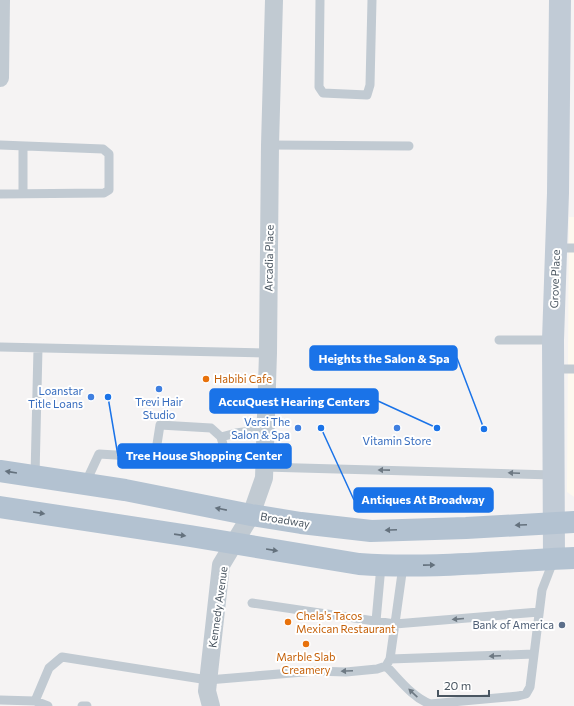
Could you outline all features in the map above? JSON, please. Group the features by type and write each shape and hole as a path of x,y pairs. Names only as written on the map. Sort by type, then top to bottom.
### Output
{"main road":[{"name":"Broadway","path":"0,471 125,490 301,523 371,531 564,523"},
{"path":"0,507 359,564 381,566 464,565 564,558"}],"street":[{"path":"0,78 2,0"},
{"name":"Arcadia Place","path":"252,515 264,478 268,353 270,145 274,0"},
{"name":"Grove Place","path":"560,0 558,193 565,248 553,340 563,369 553,475 564,523 564,558"},
{"name":"Kennedy Avenue","path":"211,706 207,691 221,565 252,515"}],"lane":[{"path":"320,0 319,87 323,93 367,95 370,85 372,0"},
{"path":"0,145 103,149 109,154 109,190 104,193 0,194"},
{"path":"270,145 409,146"},
{"path":"23,146 23,194"},
{"path":"499,340 553,340"},
{"path":"0,347 268,353"},
{"path":"35,476 38,348"},
{"path":"85,484 99,454 213,461 222,456 224,448 221,437 211,428 160,425 155,457"},
{"path":"221,437 265,428"},
{"path":"264,467 553,475"},
{"path":"388,663 423,702 430,704 526,694 530,687 542,590 564,558"},
{"path":"388,663 403,565"},
{"path":"376,621 381,566"},
{"path":"252,602 395,624 539,612"},
{"path":"35,701 49,668 62,657 208,680 315,671 346,672 377,669 388,663 534,654"},
{"path":"0,700 35,701 48,706"},
{"path":"82,706 87,706"}],"shaded area":[{"path":"569,217 574,217 574,497 567,492"}],"place":[{"name":"Habibi Cafe","path":"206,379"},
{"name":"Trevi Hair Studio","path":"159,389"},
{"name":"Loanstar Title Loans","path":"91,397"},
{"name":"Tree House Shopping Center","path":"108,397"},
{"name":"Versi The Salon & Spa","path":"298,428"},
{"name":"Antiques At Broadway","path":"321,428"},
{"name":"Vitamin Store","path":"397,428"},
{"name":"AccuQuest Hearing Centers","path":"437,428"},
{"name":"Heights the Salon & Spa","path":"484,429"},
{"name":"Chela's Tacos Mexican Restaurant","path":"288,622"},
{"name":"Bank of America","path":"562,625"},
{"name":"Marble Slab Creamery","path":"306,644"}]}
